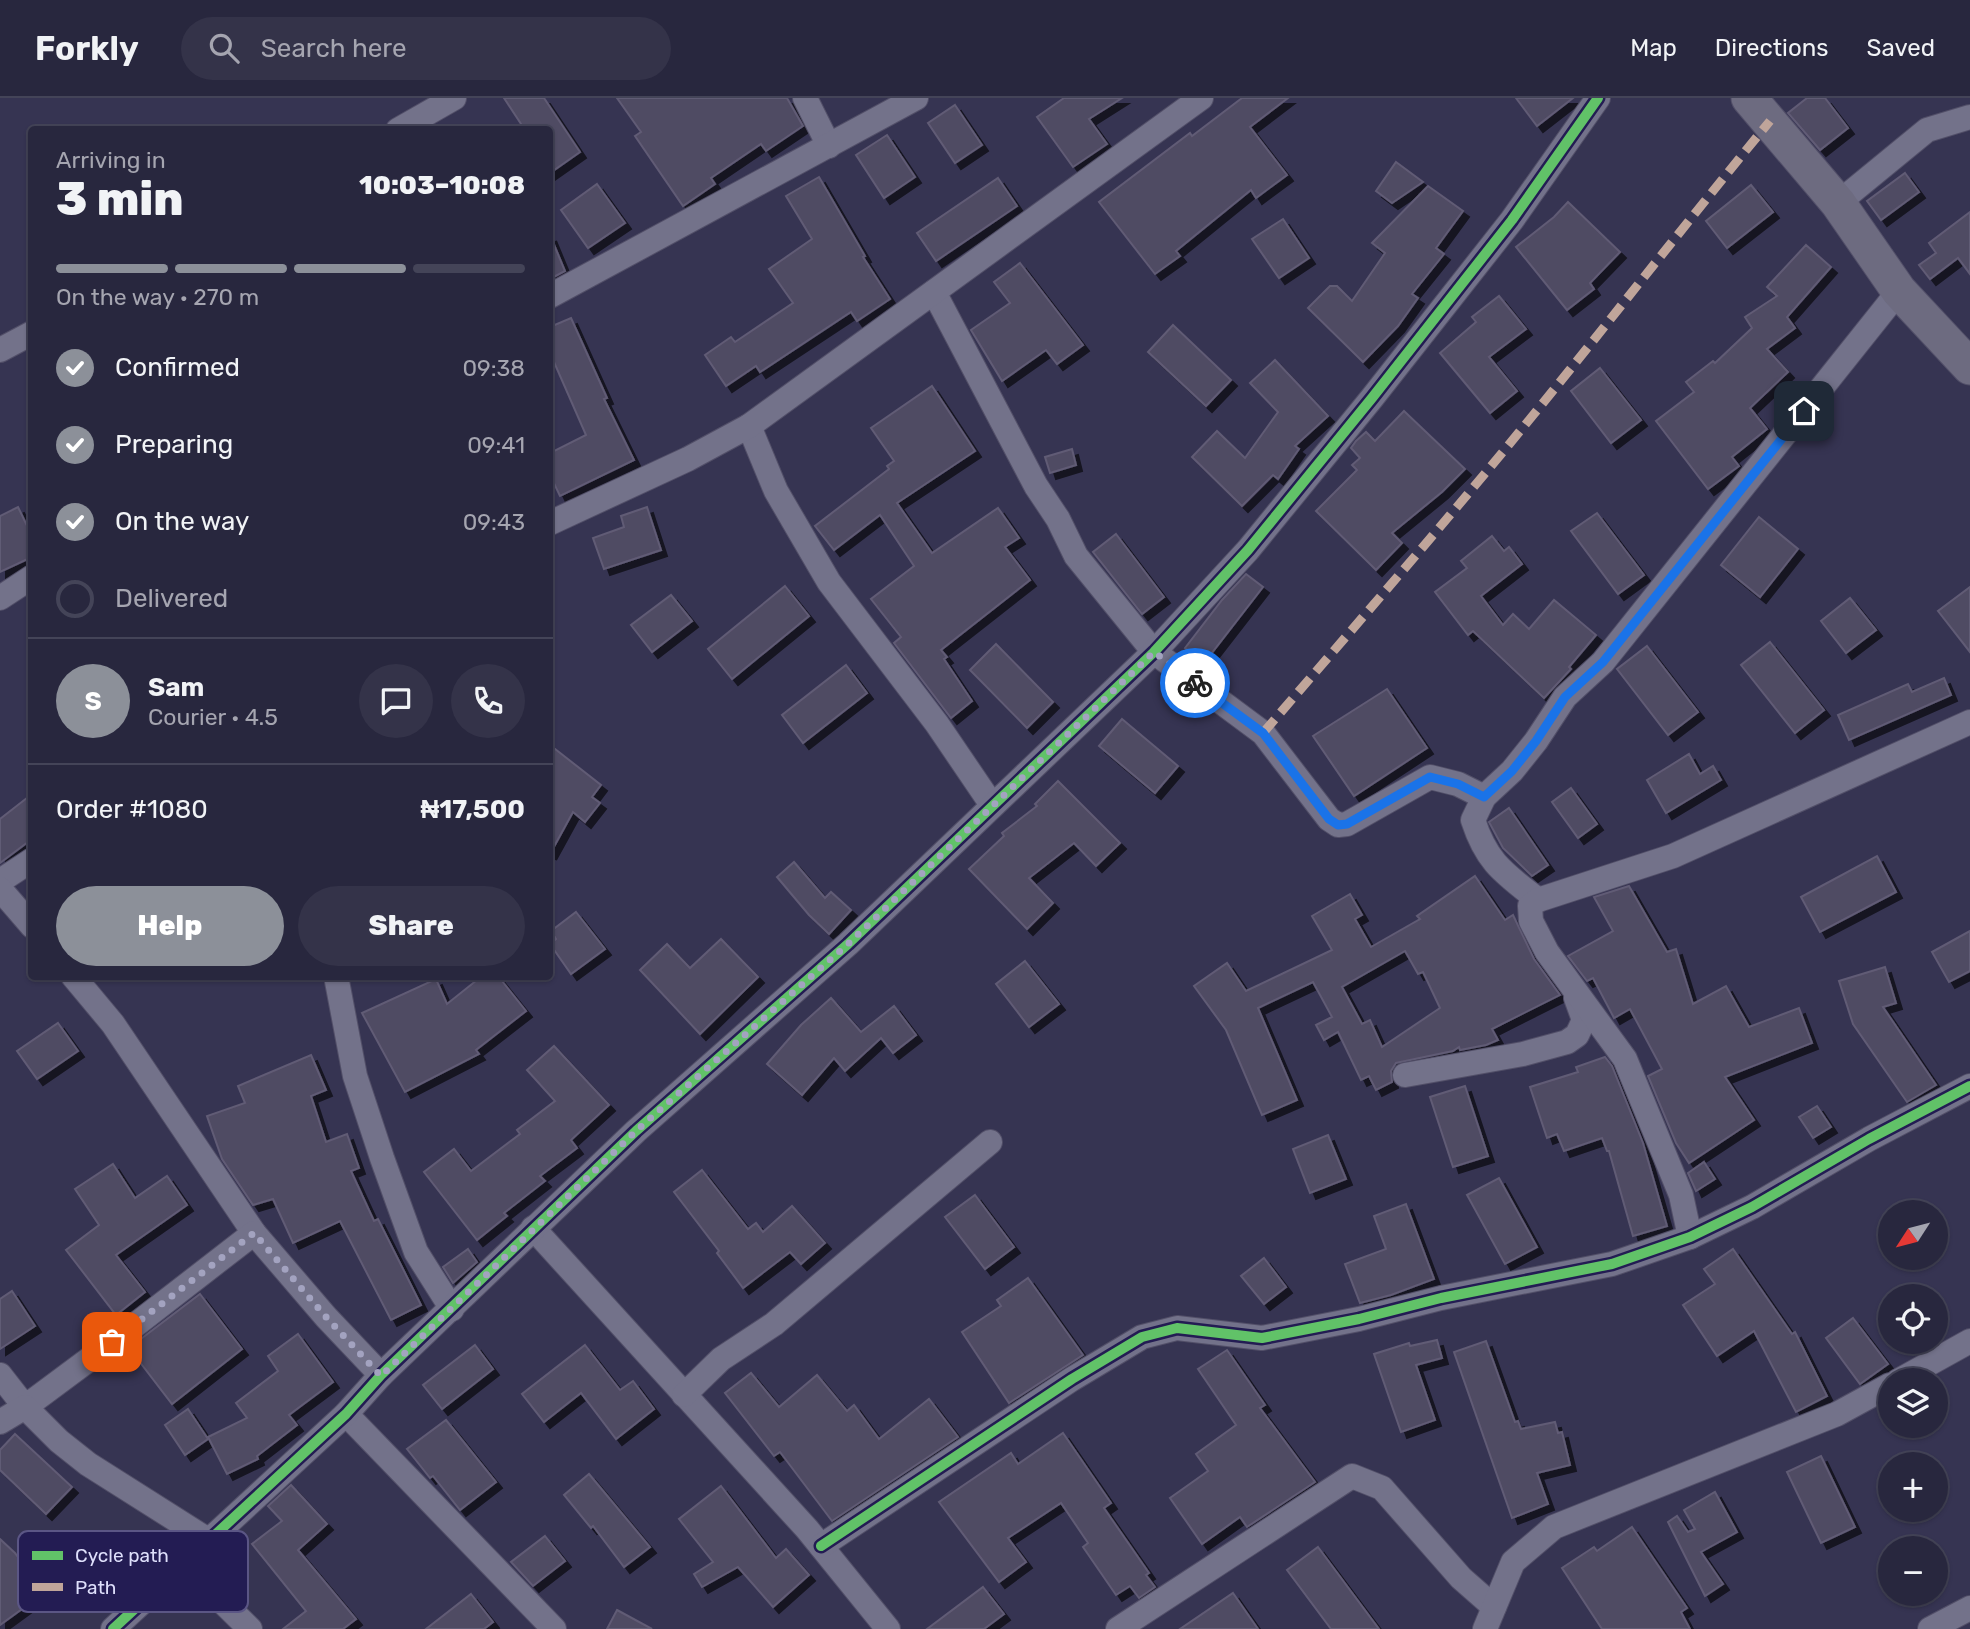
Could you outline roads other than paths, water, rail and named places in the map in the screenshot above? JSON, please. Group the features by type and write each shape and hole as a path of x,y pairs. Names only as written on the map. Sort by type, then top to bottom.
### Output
{"street":[{"path":"405,126 454,98"},
{"path":"805,98 829,146"},
{"path":"553,294 916,98"},
{"path":"553,522 688,459 749,426 1201,98"},
{"path":"217,1531 346,1414 381,1376 636,1131 848,944 1154,652 1248,550 1372,398 1512,220 1598,98"},
{"path":"1749,98 1838,203 1899,290 1970,367"},
{"path":"1838,203 1927,130 1970,117"},
{"path":"1538,900 1499,869 1481,844 1473,820 1484,797 1512,771 1565,697 1603,662 1899,290"},
{"path":"934,292 1076,556 1154,652 1263,733 1329,819 1338,825 1347,824 1430,777 1458,784 1484,797"},
{"path":"0,350 28,335"},
{"path":"749,426 776,491 829,582 937,724 992,805"},
{"path":"0,598 28,580"},
{"path":"1690,1237 1681,1195 1625,1059 1547,952 1531,921 1530,906 1538,900 1673,856 1970,722"},
{"path":"0,881 28,863"},
{"path":"0,889 28,921"},
{"path":"76,980 113,1024 254,1233 381,1376"},
{"path":"338,980 355,1076 382,1158 416,1252 452,1309"},
{"path":"1405,1075 1523,1054 1567,1042 1577,1035 1584,1020 1570,985"},
{"path":"821,1546 1072,1379 1142,1337 1177,1328 1262,1338 1359,1319 1441,1298 1612,1264 1690,1237 1752,1207 1869,1139 1970,1086"},
{"path":"684,1395 721,1359 775,1324 990,1142"},
{"path":"533,1228 821,1546 888,1629"},
{"path":"0,1422 134,1326 254,1233"},
{"path":"1921,1368 1970,1341"},
{"path":"0,1375 24,1407 59,1441 88,1464 195,1531"},
{"path":"1490,1618 1513,1562 1554,1527 1837,1414 1878,1392"},
{"path":"346,1414 554,1629"},
{"path":"1118,1629 1352,1476 1381,1488 1461,1578 1490,1618"},
{"path":"1930,1629 1970,1608"},
{"path":"113,1629 131,1612"},
{"path":"233,1612 250,1629"}]}
